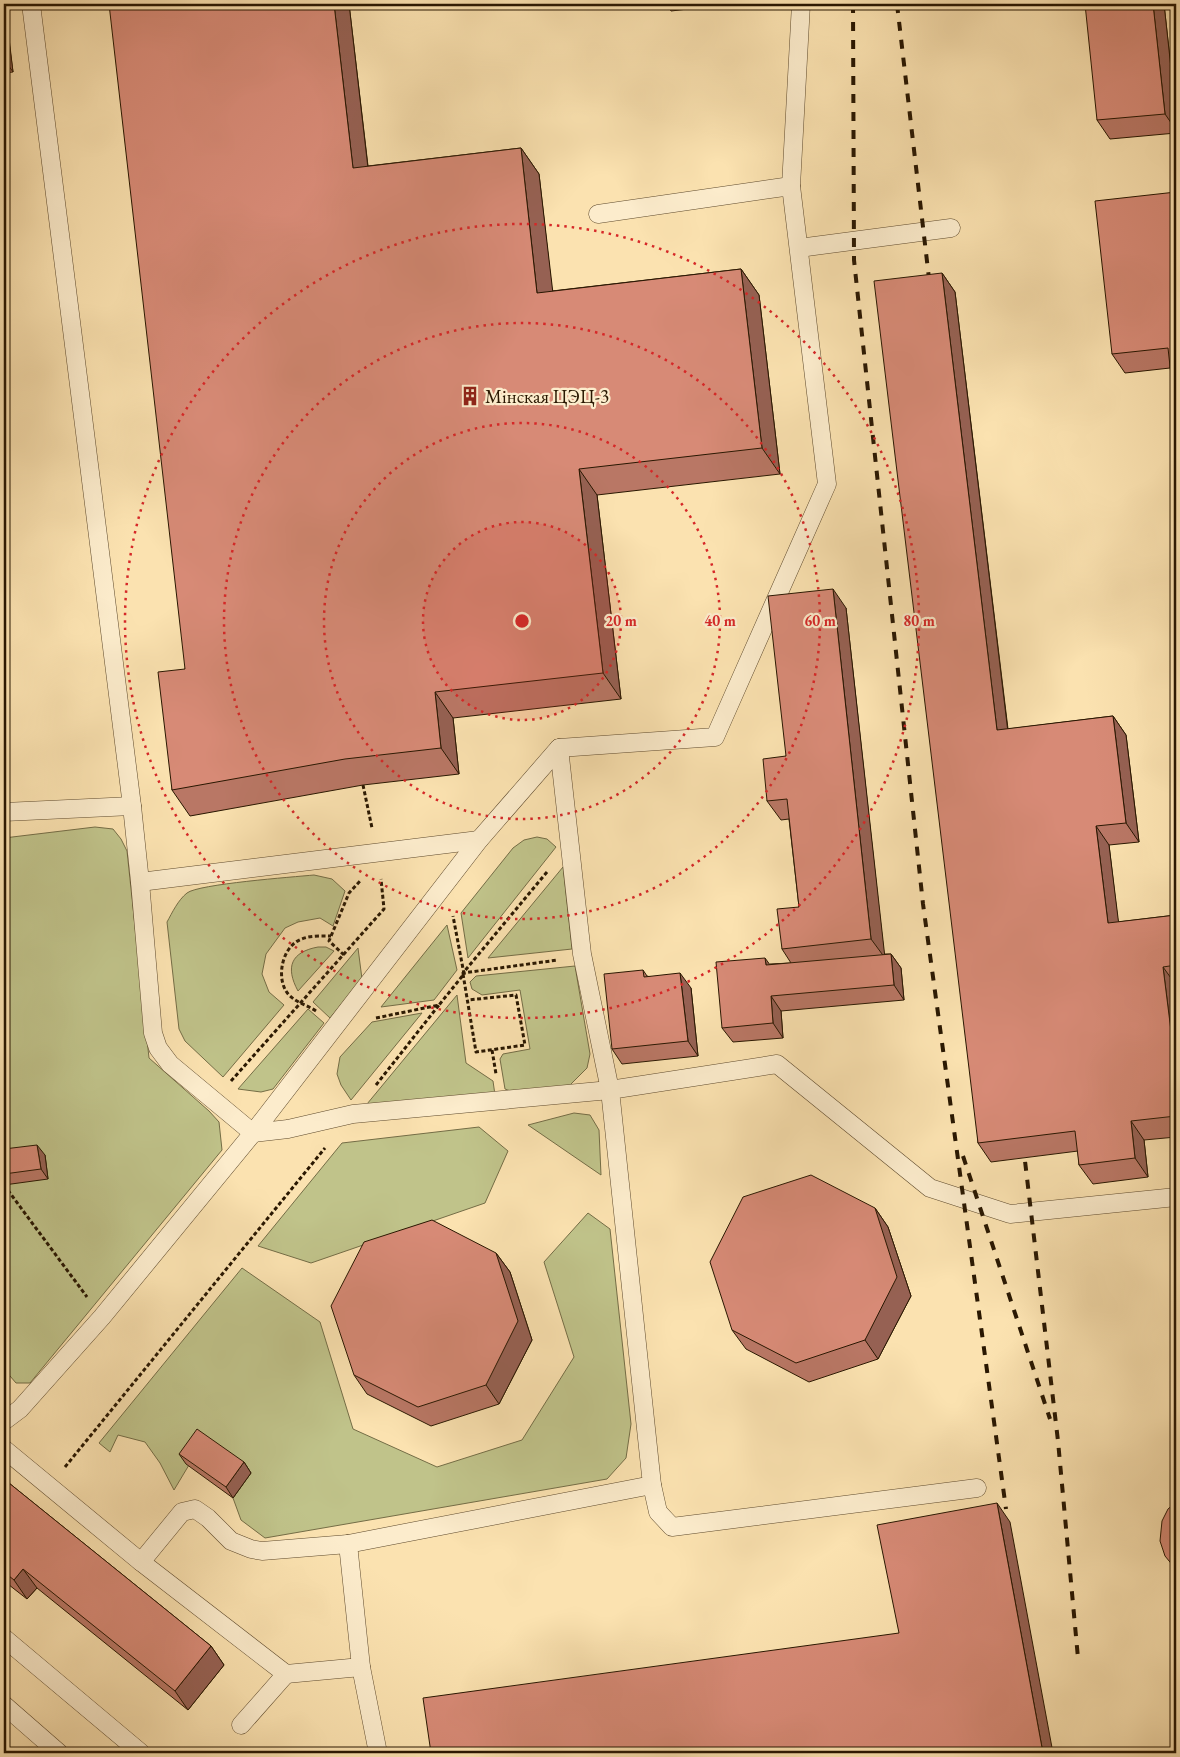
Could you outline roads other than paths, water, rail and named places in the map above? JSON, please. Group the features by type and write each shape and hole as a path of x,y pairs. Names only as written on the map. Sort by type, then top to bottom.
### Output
{"lane":[{"path":"31,4 132,806 153,1033 158,1048 170,1064 253,1133 288,1129 353,1114 610,1090 777,1064 930,1188 1010,1214 1176,1198"},
{"path":"4,1421 20,1409 102,1317 253,1133 479,840 559,748 715,737 827,484 792,186 801,4"},
{"path":"598,214 792,186"},
{"path":"799,248 951,228"},
{"path":"559,748 582,954 610,1090 652,1485 658,1512 672,1527 977,1488"},
{"path":"4,812 132,806"},
{"path":"140,882 378,856 479,840"},
{"path":"4,1449 141,1562 286,1674 361,1667"},
{"path":"141,1562 182,1512 195,1509 208,1518 231,1541 262,1551 348,1544 652,1485"},
{"path":"348,1544 361,1667 378,1753"},
{"path":"4,1638 141,1753"},
{"path":"241,1725 286,1674"},
{"path":"4,1705 59,1753"}],"railway":[{"path":"853,4 854,260 923,904 1006,1509"},
{"path":"897,4 930,287"},
{"path":"1023,1144 1058,1441 1078,1658"},
{"path":"963,1156 1050,1419"}],"place":[{"name":"Мінская ЦЭЦ-3","path":"470,396"}]}
